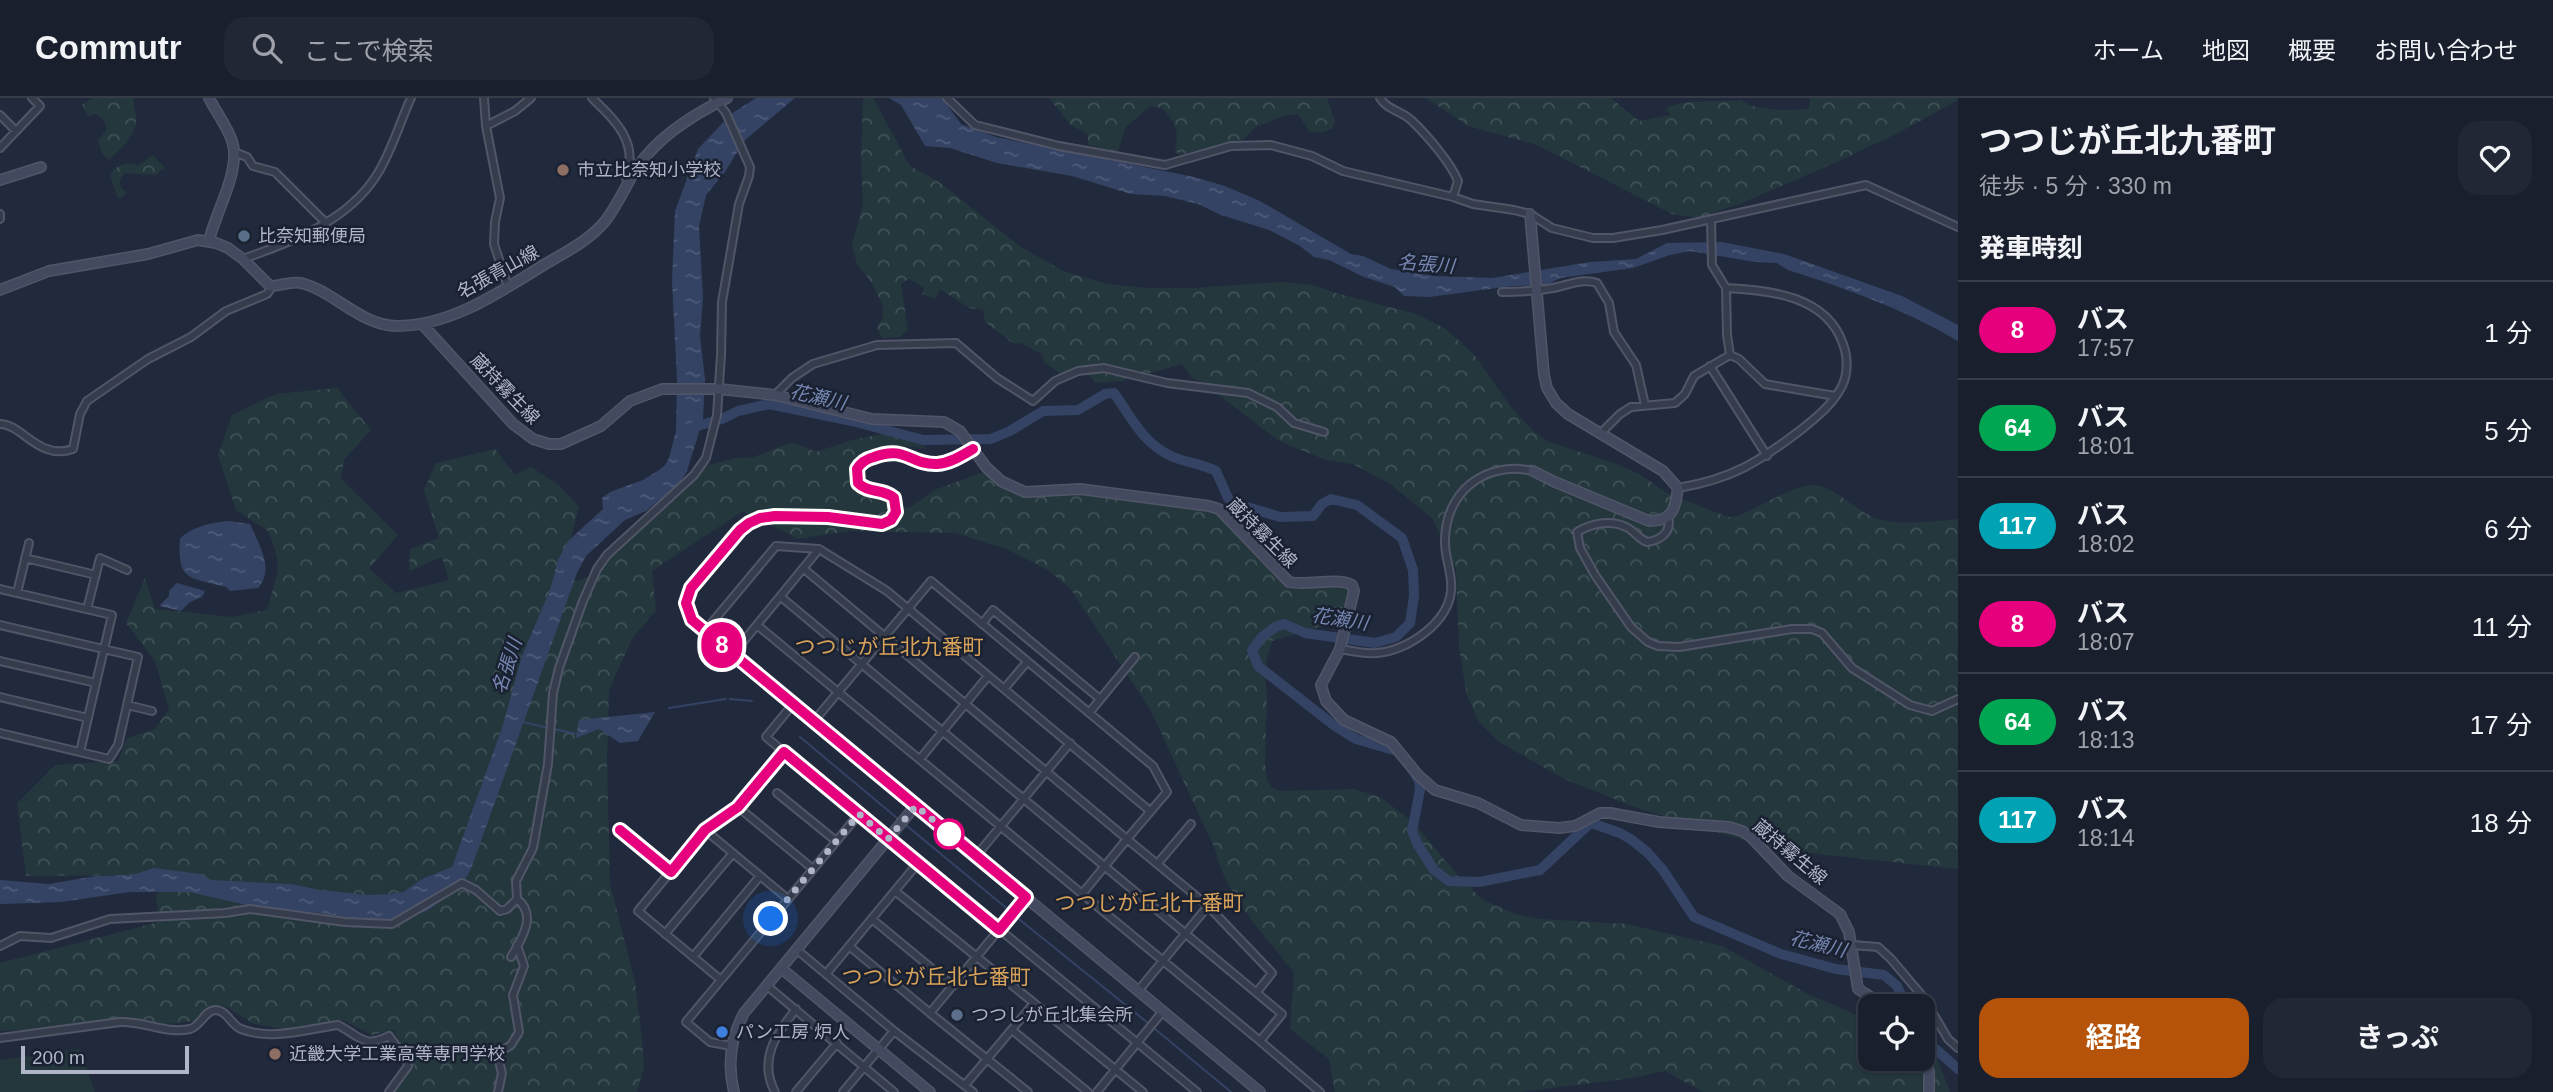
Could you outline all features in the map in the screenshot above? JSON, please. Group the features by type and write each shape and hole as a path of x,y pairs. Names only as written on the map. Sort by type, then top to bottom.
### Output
{"main road":[{"path":"209,98 232,139 234,152 232,170 209,241"},
{"name":"名張青山線","path":"272,287 294,282 305,284 378,323 395,326 422,324 468,308 508,287 592,234 607,219 640,163 669,134 719,100"},
{"path":"0,180 41,167"},
{"path":"1531,214 1541,349 1547,388 1556,403 1568,414 1663,471 1678,488 1675,508 1668,517 1658,521 1640,519 1533,471"},
{"path":"0,290 49,271 148,254 193,240 222,245 243,259 272,287"},
{"name":"蔵持霧生線","path":"422,324 516,427 525,435 541,442 555,444 570,441 612,419 630,401 650,392 673,388 775,395 872,419 944,422 960,431 986,467 1001,481 1025,492 1080,489 1219,509 1289,582 1345,582 1352,585 1354,591 1340,646 1321,685 1326,701 1350,724 1391,742 1418,775 1435,790 1478,803 1521,825 1540,828 1575,825 1600,813 1609,813 1659,822 1721,826 1742,831 1788,876 1840,914 1852,945 1856,983 1858,989 1866,994"},
{"path":"973,449 939,464 925,463 892,452 863,461 857,469 858,483 867,490 889,493 896,502 894,516 886,523 828,517 775,516 760,518 744,526 688,593 686,603 690,617 1260,1092"},
{"path":"734,1092 730,1068 732,1046 744,1013 916,806"},
{"path":"781,968 930,1092"},
{"path":"1927,1071 1929,1092"}],"street":[{"path":"0,148 40,106 32,98"},
{"path":"243,259 296,239 326,223 362,197 379,172 411,98"},
{"path":"484,98 486,126 500,198 494,244 508,287"},
{"path":"486,126 515,111 531,98"},
{"path":"592,98 615,122 629,144 631,159 626,178 628,181"},
{"path":"947,98 975,125 1072,149 1165,165 1231,146 1271,145 1312,156 1343,171 1473,204 1514,209 1531,214 1552,228 1593,238 1613,238 1712,220 1866,185 1958,227"},
{"path":"1380,98 1392,109 1410,118 1449,162 1458,181 1453,197"},
{"path":"511,957 527,917 524,905 517,899 516,881 533,848 548,764 553,693 583,601 597,569 607,555 694,475 706,458 714,431 717,415 714,389 722,302 739,204 750,167 719,100"},
{"path":"0,115 16,131"},
{"path":"234,152 247,157 253,166 275,172 326,223"},
{"path":"0,214 0,219"},
{"path":"1712,220 1713,265 1726,288 1730,355"},
{"path":"1502,292 1536,290 1587,280 1597,283 1609,303 1614,332 1636,365 1645,405"},
{"path":"1,423 12,427 33,444 62,452 73,449 80,414 87,401 148,359 191,337 232,307 267,294 272,287"},
{"path":"1678,488 1738,472 1767,456 1819,415 1842,385 1846,369 1846,351 1840,335 1830,320 1807,304 1761,289 1726,288"},
{"path":"775,395 813,364 877,345 956,343 997,377 1033,401 1055,381 1078,371 1104,368 1167,383 1248,393 1277,407 1294,423 1324,432"},
{"path":"1600,434 1631,407 1675,402 1685,394 1694,376 1730,355"},
{"path":"1730,355 1739,359 1765,384 1835,396"},
{"path":"1710,366 1767,456"},
{"path":"1340,646 1360,653 1390,651 1407,644 1435,623 1446,609 1451,594 1452,581 1445,547 1445,528 1450,507 1466,487 1479,477 1496,470 1516,467 1533,471"},
{"path":"1668,517 1668,531 1654,541 1647,542 1630,529 1608,523 1587,526 1577,532 1580,548 1595,575 1631,627 1648,642 1658,646 1679,647 1792,629 1812,629 1822,633 1852,668 1910,705 1932,711 1958,699"},
{"path":"17,593 29,543"},
{"path":"705,631 776,546 819,549 887,591 1150,811"},
{"path":"733,654 819,549"},
{"path":"25,558 96,575"},
{"path":"87,609 100,558 127,570"},
{"path":"804,569 1209,906 1272,973 1257,992"},
{"path":"814,722 931,581 1153,766 1167,792 1082,894"},
{"path":"0,589 112,615 80,752"},
{"path":"780,597 1282,1013 1260,1041"},
{"path":"982,624 993,610 1100,699"},
{"path":"0,625 138,657 118,745 109,760 0,733"},
{"path":"757,625 1320,1092"},
{"path":"1089,713 1135,657"},
{"path":"0,661 96,684"},
{"path":"1004,689 1027,662"},
{"path":"920,759 989,676"},
{"path":"0,697 88,718"},
{"path":"793,704 766,737 1197,1092"},
{"path":"127,705 152,711"},
{"path":"976,856 1070,744"},
{"path":"721,980 638,911 705,830 738,807 784,752"},
{"path":"777,793 835,841"},
{"path":"738,807 813,869"},
{"path":"732,1046 710,1042 686,1022 859,814"},
{"path":"1158,863 1191,824"},
{"path":"620,830 671,872"},
{"path":"705,830 788,899"},
{"path":"665,934 733,853"},
{"path":"826,974 918,863"},
{"path":"693,957 760,876"},
{"path":"0,946 20,936 51,938 110,919 211,914 250,909 345,922 392,924 462,883 476,890 500,911 507,909 517,899"},
{"path":"895,891 1143,1092"},
{"path":"930,1013 1026,897"},
{"path":"1138,991 1209,906"},
{"path":"872,919 953,986"},
{"path":"498,1092 502,1073 497,1054 511,1045 519,1030 513,993 521,979 524,966 517,945"},
{"path":"1852,945 1878,947 1891,959 1924,998 1948,1039 1958,1048"},
{"path":"849,946 1028,1092"},
{"path":"796,949 894,1031 973,1092"},
{"path":"766,985 891,1091"},
{"path":"965,1085 1034,1003"},
{"path":"775,1092 769,1074 770,1049 796,1009"},
{"path":"0,1038 120,1022 163,1030 188,1029 199,1024 209,1012 216,1010 222,1012 239,1028 273,1034 338,1025 368,1042 377,1042 389,1036 408,1066 388,1092"},
{"path":"1097,1092 1163,1011"},
{"path":"1012,1030 1088,1092"},
{"path":"843,1092 894,1031"},
{"path":"796,1092 837,1043"}],"green space":[{"path":"93,98 134,98 136,118 133,132 109,160 102,153 98,141 107,129 104,121 96,114 88,116 82,104"},
{"path":"863,98 873,98 910,166 939,182 1022,248 1066,272 1107,284 1147,288 1281,282 1313,285 1416,314 1444,328 1473,353 1511,407 1532,430 1549,442 1617,464 1641,475 1667,493 1728,517 1738,516 1784,493 1812,485 1836,493 1878,519 1907,523 1958,519 1958,869 1780,850 1637,808 1564,779 1499,742 1479,722 1467,696 1459,648 1456,569 1432,518 1390,484 1353,464 1326,460 1279,441 1203,383 1192,378 1182,364 1150,373 1131,374 1124,381 1095,383 1088,372 1060,374 1044,362 1042,354 1020,343 1014,344 985,322 983,310 969,308 940,289 935,299 922,294 924,288 909,279 901,284 908,329 900,337 882,338 877,328 882,319 883,306 872,283 857,264 852,245 863,204"},
{"path":"1049,98 1327,98 1335,121 1332,129 1310,132 1298,114 1280,117 1254,128 1244,139 1180,155 1175,151 1177,133 1170,118 1162,108 1150,106 1125,128 1118,152 1088,145 1088,135 1070,124"},
{"path":"1426,98 1611,98 1639,121 1670,115 1666,108 1692,102 1741,100 1755,107 1792,110 1809,109 1810,98 1958,100 1839,161 1742,203 1699,218 1672,214 1537,145 1468,126"},
{"path":"153,155 165,168 155,175 124,173 120,181 121,188 126,192 118,198 110,176 112,172 122,165 138,165"},
{"path":"337,388 371,430 344,460 341,479 398,535 369,568 396,593 449,580 442,557 409,571 410,549 439,538 424,490 436,463 495,449 515,475 531,467 559,485 579,507 569,546 552,578 558,581 577,581 597,573 615,545 667,505 705,466 735,458 754,457 792,442 816,452 852,440 887,433 921,441 926,449 907,446 882,449 871,452 854,465 852,475 857,488 889,499 889,510 910,507 937,489 984,472 1012,491 1033,495 1080,491 1217,511 1287,584 1351,586 1344,620 1272,641 1264,670 1267,694 1265,763 1267,780 1272,787 1280,791 1354,789 1380,797 1413,822 1459,877 1483,900 1515,914 1540,919 1627,924 1722,946 1806,993 1858,1015 1858,1071 1935,1071 1935,1056 1950,1092 1703,1092 1665,1071 1632,1078 1520,1092 1335,1092 1329,1059 1290,1029 1294,973 1237,899 1151,711 1070,588 1046,569 1007,549 955,533 849,531 798,539 743,511 652,571 656,611 633,637 609,690 607,761 610,884 635,982 644,1068 637,1092 394,1092 411,1066 394,1030 372,1035 343,1020 284,1029 254,1024 223,1005 208,1007 195,1021 0,1031 0,963 159,922 156,895 183,875 26,876 17,803 55,765 118,761 127,738 155,729 169,709 155,661 126,623 145,578 155,609 232,617 267,610 277,574 275,550 268,531 236,510 218,455 232,415 276,394"},
{"path":"80,1049 95,1092 0,1092 0,1060"}],"water":[{"path":"756,98 795,98 744,141 725,172 706,195 699,226 703,298 700,336 705,379 703,419 687,471 679,484 646,511 625,520 586,556 577,573 471,869 462,885 427,911 395,920 363,920 256,907 189,892 130,892 61,902 0,904 0,880 49,884 96,876 132,875 154,868 200,874 211,880 291,884 367,895 403,892 424,878 452,867 502,728 522,656 550,590 558,560 568,541 603,509 602,498 610,492 643,480 665,465 669,458 676,431 677,380 672,281 675,211 698,149 731,114"},
{"path":"889,98 942,98 961,124 996,137 1194,177 1225,186 1260,201 1351,254 1363,256 1391,269 1434,276 1492,278 1590,262 1636,259 1667,243 1721,242 1784,254 1902,296 1958,325 1958,341 1896,309 1788,270 1777,263 1690,251 1633,268 1560,278 1547,285 1512,286 1429,297 1404,296 1395,287 1364,277 1329,260 1314,257 1300,246 1269,230 1221,215 1198,204 1165,196 1131,194 1072,176 997,163 950,148 925,146 901,105"},
{"path":"228,521 250,524 265,565 263,581 258,588 230,591 226,587 194,579 183,570 180,538 202,526"},
{"path":"177,583 205,591 202,597 190,602 181,611 159,606 169,596 169,591"},
{"path":"655,712 638,741 620,743 599,729 576,738 579,720"}],"waterway":[{"name":"花瀬川","path":"690,428 722,419 738,411 769,404 852,421 923,440 991,439 1043,411 1078,410 1105,394 1114,393 1153,445 1173,457 1216,471 1228,498 1234,503 1280,517 1313,516 1322,504 1331,499 1357,505 1402,538 1413,570 1414,596 1410,623 1396,637 1375,643 1305,633 1284,624 1262,637 1252,650 1258,666 1335,726 1356,739 1397,751 1401,755"},
{"path":"669,708 726,699"},
{"path":"730,699 752,701"},
{"path":"523,722 548,728"},
{"path":"554,729 577,734"},
{"path":"800,737 897,818"},
{"name":"花瀬川","path":"1414,772 1420,790 1412,831 1434,870 1449,881 1479,882 1540,870 1591,823 1620,833 1648,853 1663,870 1694,917 1781,954 1836,969 1884,975 1897,986 1901,994"},
{"path":"907,826 1010,911"},
{"path":"1015,916 1148,1023"},
{"path":"1155,1029 1231,1092"},
{"name":"花瀬川","path":"1935,1049 1958,1069"}],"bus line":[{"name":"8","path":"620,830 671,872 705,830 738,807 784,752 999,930 1026,897 692,620 686,603 691,588 740,530 754,520 775,516 828,517 882,524 891,520 897,506 894,498 886,492 867,490 858,483 857,469 863,461 888,452 899,452 925,463 939,464 947,463 973,449"}],"place":[{"name":"市立比奈知小学校","path":"563,170"},
{"name":"比奈知郵便局","path":"244,236"},
{"name":"つつしが丘北集会所","path":"957,1015"},
{"name":"パン工房 炉人","path":"722,1032"},
{"name":"近畿大学工業高等専門学校","path":"275,1054"}],"district":[{"name":"つつじが丘北九番町","path":"889,646"},
{"name":"つつじが丘北十番町","path":"1149,902"},
{"name":"つつじが丘北七番町","path":"936,976"}],"route":[{"path":"771,919 859,814 888,839 916,806 956,839 949,834"}],"water label":[{"name":"名張川","path":"1426,264"},
{"name":"名張川","path":"507,666"}]}
